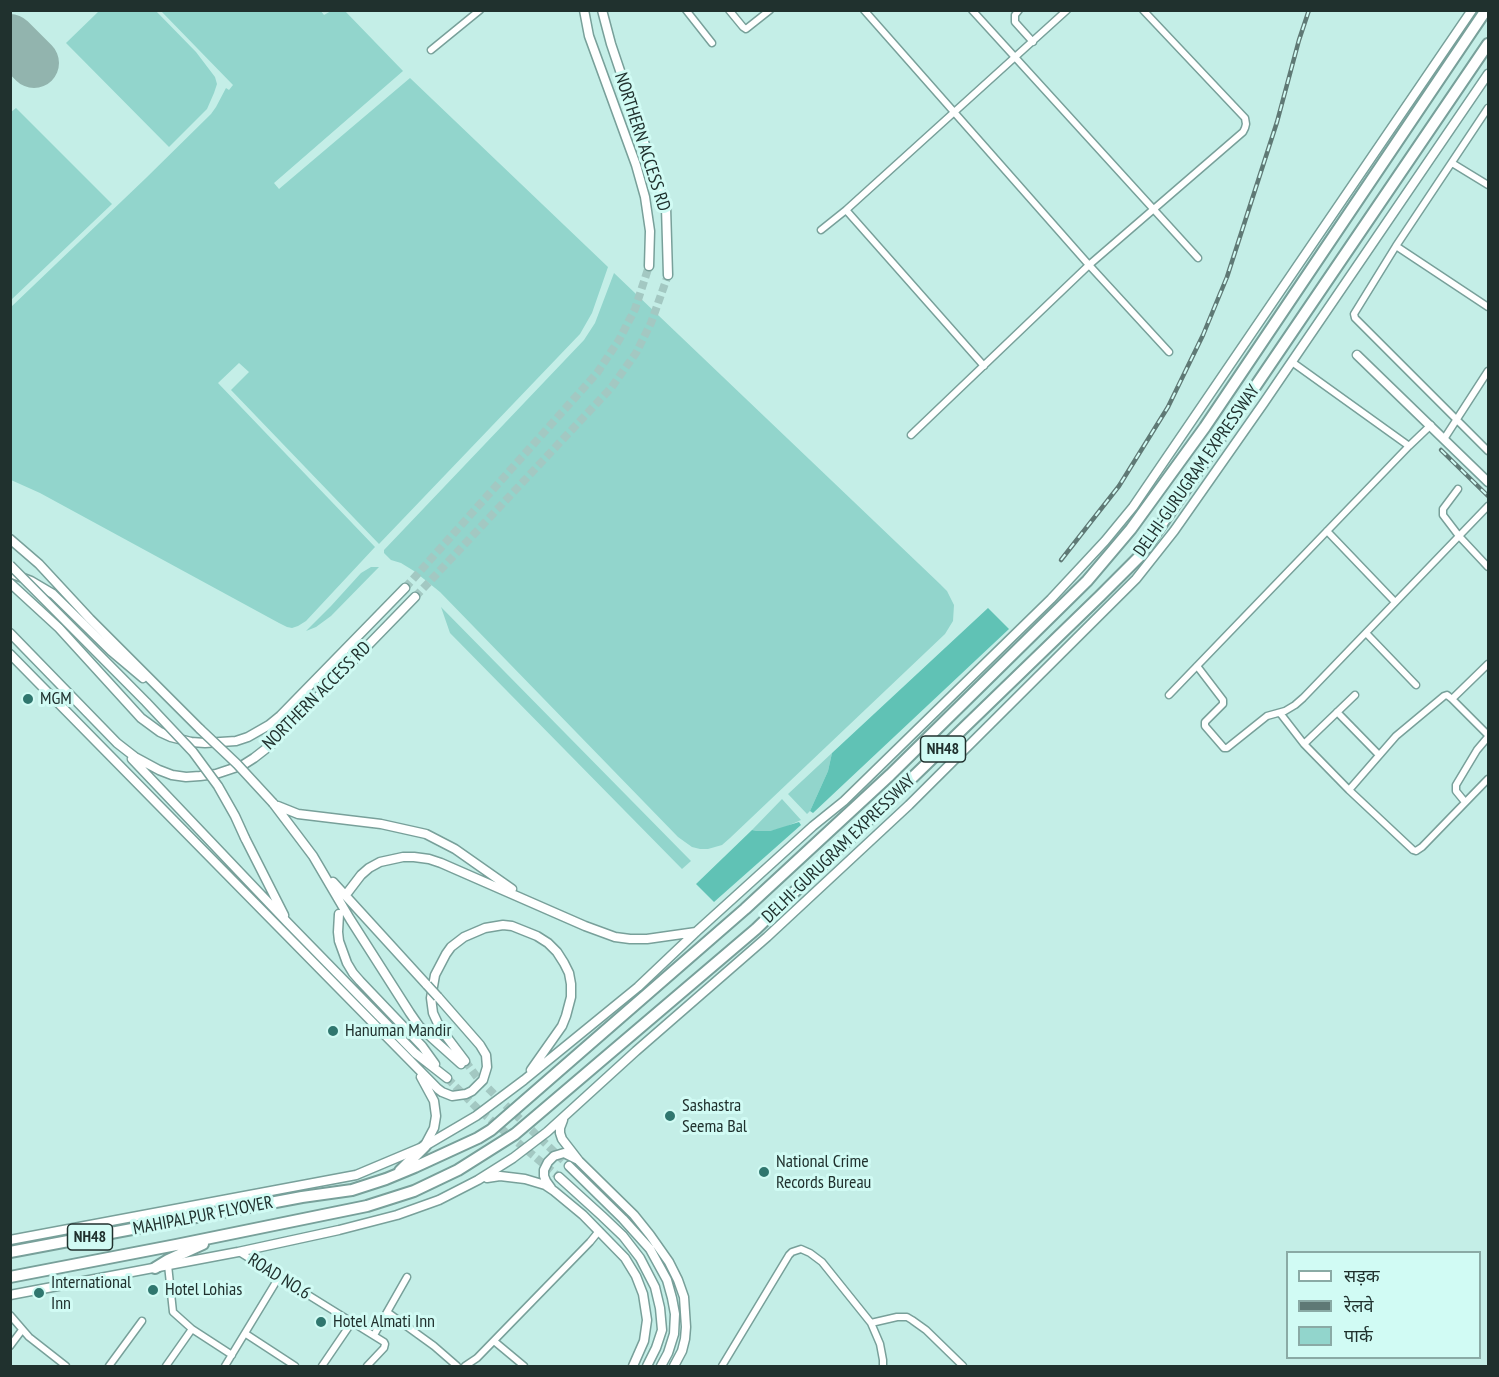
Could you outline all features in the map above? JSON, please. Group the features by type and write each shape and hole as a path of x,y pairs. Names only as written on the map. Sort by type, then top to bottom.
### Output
{"highway":[{"name":"DELHI-GURUGRAM EXPRESSWAY","path":"395,1175 491,1130 745,909 890,775 1087,580 1131,529 1205,427 1486,10"},
{"name":"DELHI-GURUGRAM EXPRESSWAY","path":"217,1237 367,1206 414,1191 459,1170 515,1134 756,929 1140,556 1488,44"},
{"path":"395,1175 425,1146"},
{"name":"MAHIPALPUR FLYOVER","path":"10,1252 352,1190 395,1175"},
{"path":"155,1268 217,1237"},
{"name":"MAHIPALPUR FLYOVER","path":"10,1277 217,1237"}],"main road":[{"name":"NORTHERN ACCESS RD","path":"584,10 589,36 636,165 645,197 650,231 649,266"},
{"name":"NORTHERN ACCESS RD","path":"602,10 611,44 666,207 668,275"},
{"path":"10,1240 356,1175 425,1146 476,1116 638,987 813,826 844,801 1051,599 1105,541 1133,507 1472,10"},
{"path":"10,1294 238,1252 397,1215 439,1200 478,1180 513,1158 564,1118 636,1051 767,937 909,805 1137,579 1174,531 1292,362 1488,74"},
{"path":"1358,354 1488,482"},
{"path":"10,539 39,564 90,619 273,803 321,868 350,919 410,1013 426,1032 463,1063 433,1013 431,998 437,969 451,947 473,932 485,928 512,926 525,930 548,943 557,952 569,973 572,997 562,1026 524,1080"},
{"path":"10,565 146,702 207,771 235,816 288,923"},
{"path":"10,573 31,581 53,594 111,651 160,690"},
{"name":"NORTHERN ACCESS RD","path":"10,583 59,628 141,718 171,737 205,743 236,741 269,725 405,588"},
{"name":"NORTHERN ACCESS RD","path":"10,633 117,743 159,770 186,777 216,774 243,765 272,744 415,597"},
{"path":"10,654 438,1089 452,1096 466,1094 478,1085 486,1074 487,1062 484,1050 321,868"},
{"path":"117,743 415,1053 444,1075 422,1046 360,981 346,963 339,941 339,914"},
{"path":"273,803 298,814 390,826 433,837 455,849 518,893 559,915"},
{"path":"348,892 361,875 380,862 414,857 441,863 600,932 630,939 647,939 696,932"},
{"path":"408,1059 431,1093 436,1109 434,1128 425,1146"},
{"path":"564,1118 560,1124 562,1139 579,1161 650,1235 669,1262 678,1280 684,1297 686,1327 682,1351 674,1366"},
{"path":"554,1191 544,1176 548,1162 554,1156 564,1153 579,1161"},
{"path":"569,1166 650,1249 667,1280 675,1314 674,1334 662,1366"},
{"path":"478,1180 500,1176 517,1178 534,1181 554,1191 566,1199 625,1258 643,1294 647,1320 644,1341 633,1366"},
{"path":"559,1177 623,1236 640,1258 655,1287 662,1330 647,1366"}],"street":[{"path":"431,50 480,10"},
{"path":"686,10 712,43"},
{"path":"729,10 746,28 770,10"},
{"path":"864,10 1089,265 1169,352"},
{"path":"972,10 1198,258"},
{"path":"1019,10 1015,15 1015,22 1033,42"},
{"path":"820,230 846,210 1067,10"},
{"path":"911,435 1089,265 1243,132 1246,121 1234,106 1143,10"},
{"path":"1488,108 1355,311 1355,318 1488,451"},
{"path":"1452,163 1488,184"},
{"path":"846,210 984,366"},
{"path":"1396,246 1488,307"},
{"path":"1292,362 1409,446"},
{"path":"1444,438 1488,370"},
{"path":"1169,695 1431,425"},
{"path":"1458,489 1442,513 1459,536 1488,567"},
{"path":"1197,666 1223,699 1223,704 1204,724 1224,748 1229,747 1267,716 1280,713 1303,698 1488,506"},
{"path":"1327,531 1395,602"},
{"path":"1366,633 1416,685"},
{"path":"1452,699 1488,664"},
{"path":"1304,744 1355,695"},
{"path":"1349,790 1396,736 1447,695 1488,736 1456,785 1456,790 1466,802"},
{"path":"1337,712 1379,755"},
{"path":"1280,713 1304,744 1349,790 1410,848 1416,851 1488,778"},
{"path":"465,1366 494,1341 599,1231"},
{"path":"722,1366 789,1255 796,1250 806,1250 822,1262 871,1323 880,1344 883,1366"},
{"name":"ROAD NO.6","path":"238,1252 374,1335"},
{"path":"168,1265 173,1312 192,1329 232,1355"},
{"path":"225,1366 279,1277"},
{"path":"367,1366 385,1346 384,1342 374,1335 407,1277"},
{"path":"387,1312 458,1366"},
{"path":"10,1315 57,1364 66,1366"},
{"path":"871,1323 907,1317 926,1330 963,1366"},
{"path":"110,1366 142,1321"},
{"path":"322,1366 352,1322"},
{"path":"166,1366 192,1329"},
{"path":"10,1346 22,1330"},
{"path":"246,1334 295,1366"},
{"path":"494,1341 524,1366"}],"green space":[{"path":"320,10 324,15 331,11 345,11 403,71 274,183 279,189 410,78 608,267 592,313 580,334 379,544 231,390 249,372 239,363 218,383 375,547 306,621 292,628 40,493 11,480 10,308 211,114 226,88 229,90 233,85 161,11"},
{"path":"99,11 156,11 196,52 215,77 217,84 207,109 169,147 66,43"},
{"path":"16,108 112,204 11,300 10,113"},
{"path":"614,273 940,584 947,591 954,605 953,621 945,634 730,838 722,845 708,849 692,847 678,837 440,592 414,571 391,560 384,553 384,550 584,340 595,323"},
{"path":"371,567 379,567 331,616 306,631 361,573"},
{"path":"441,607 691,861 682,869 450,633"},
{"path":"988,608 1009,629 813,813 810,811 828,771 832,753"},
{"path":"832,753 828,771 807,814 788,794"},
{"path":"782,799 801,820 770,831 752,830"},
{"path":"799,822 801,825 714,902 696,884 752,830 770,831"}],"runway":[{"path":"10,39 34,63"}],"tunnel":[{"path":"405,588 597,373 619,340 635,309 649,266"},
{"path":"415,597 611,388 636,353 651,323 668,275"},
{"path":"465,1061 477,1077 569,1166"},
{"path":"447,1078 479,1110 559,1177"}],"railway":[{"path":"1061,560 1119,486 1168,407 1203,335 1227,277 1277,122 1309,10"},
{"path":"1441,450 1488,496"}],"place":[{"name":"MGM","path":"28,699"},
{"name":"Hanuman Mandir","path":"333,1031"},
{"name":"Sashastra Seema Bal","path":"670,1116"},
{"name":"National Crime Records Bureau","path":"764,1172"},
{"name":"Hotel Lohias","path":"153,1290"},
{"name":"International Inn","path":"39,1293"},
{"name":"Hotel Almati Inn","path":"321,1322"}]}
